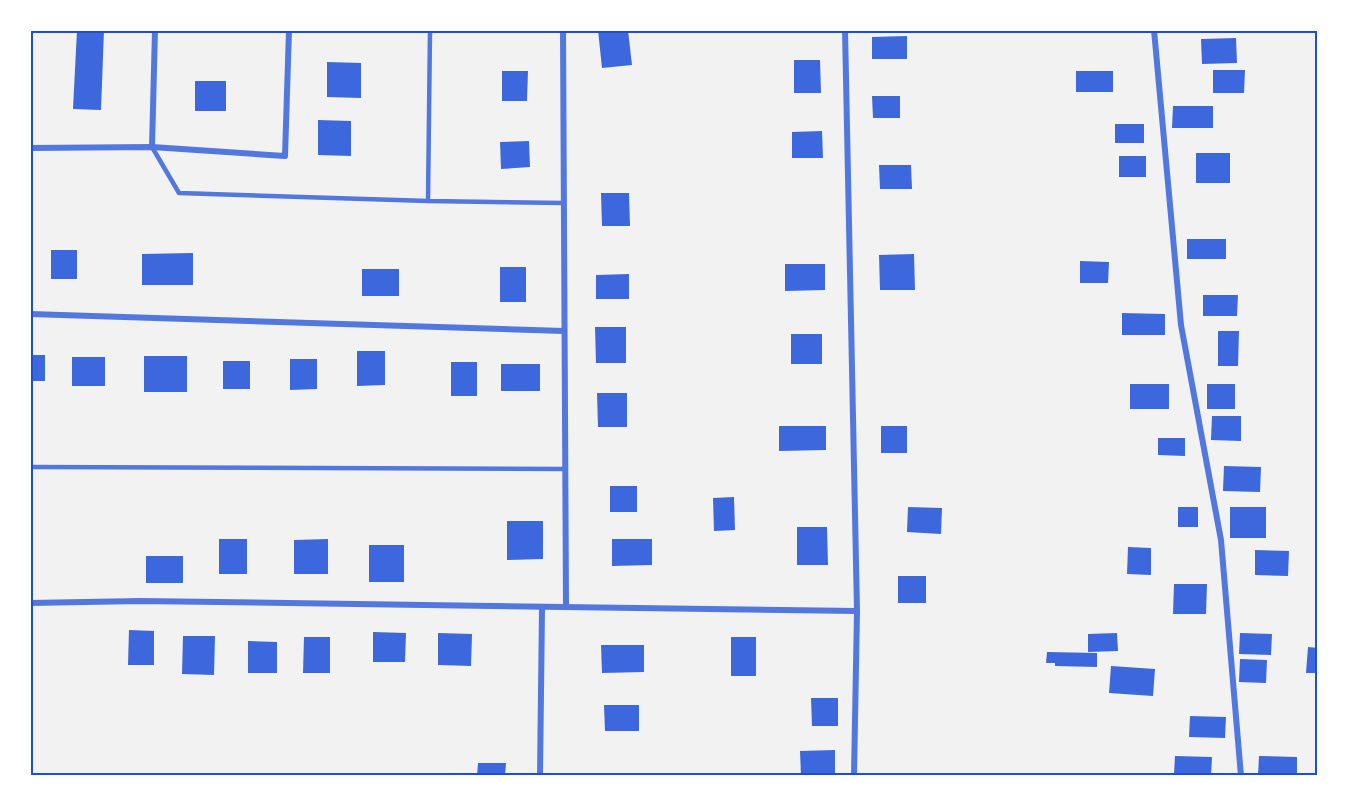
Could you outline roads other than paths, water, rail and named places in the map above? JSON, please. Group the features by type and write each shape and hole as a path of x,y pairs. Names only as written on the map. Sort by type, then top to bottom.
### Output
{"street":[{"path":"152,147 155,30"},
{"path":"30,148 152,147 285,156 289,30"},
{"path":"563,30 566,606"},
{"path":"845,30 857,611 854,776"},
{"path":"1154,30 1181,325 1221,540 1241,776"},
{"path":"30,314 564,331"},
{"path":"30,603 140,601 857,611"},
{"path":"540,776 542,608"}],"lane":[{"path":"428,201 430,30"},
{"path":"152,147 179,193 564,203"},
{"path":"30,467 565,469"}]}
